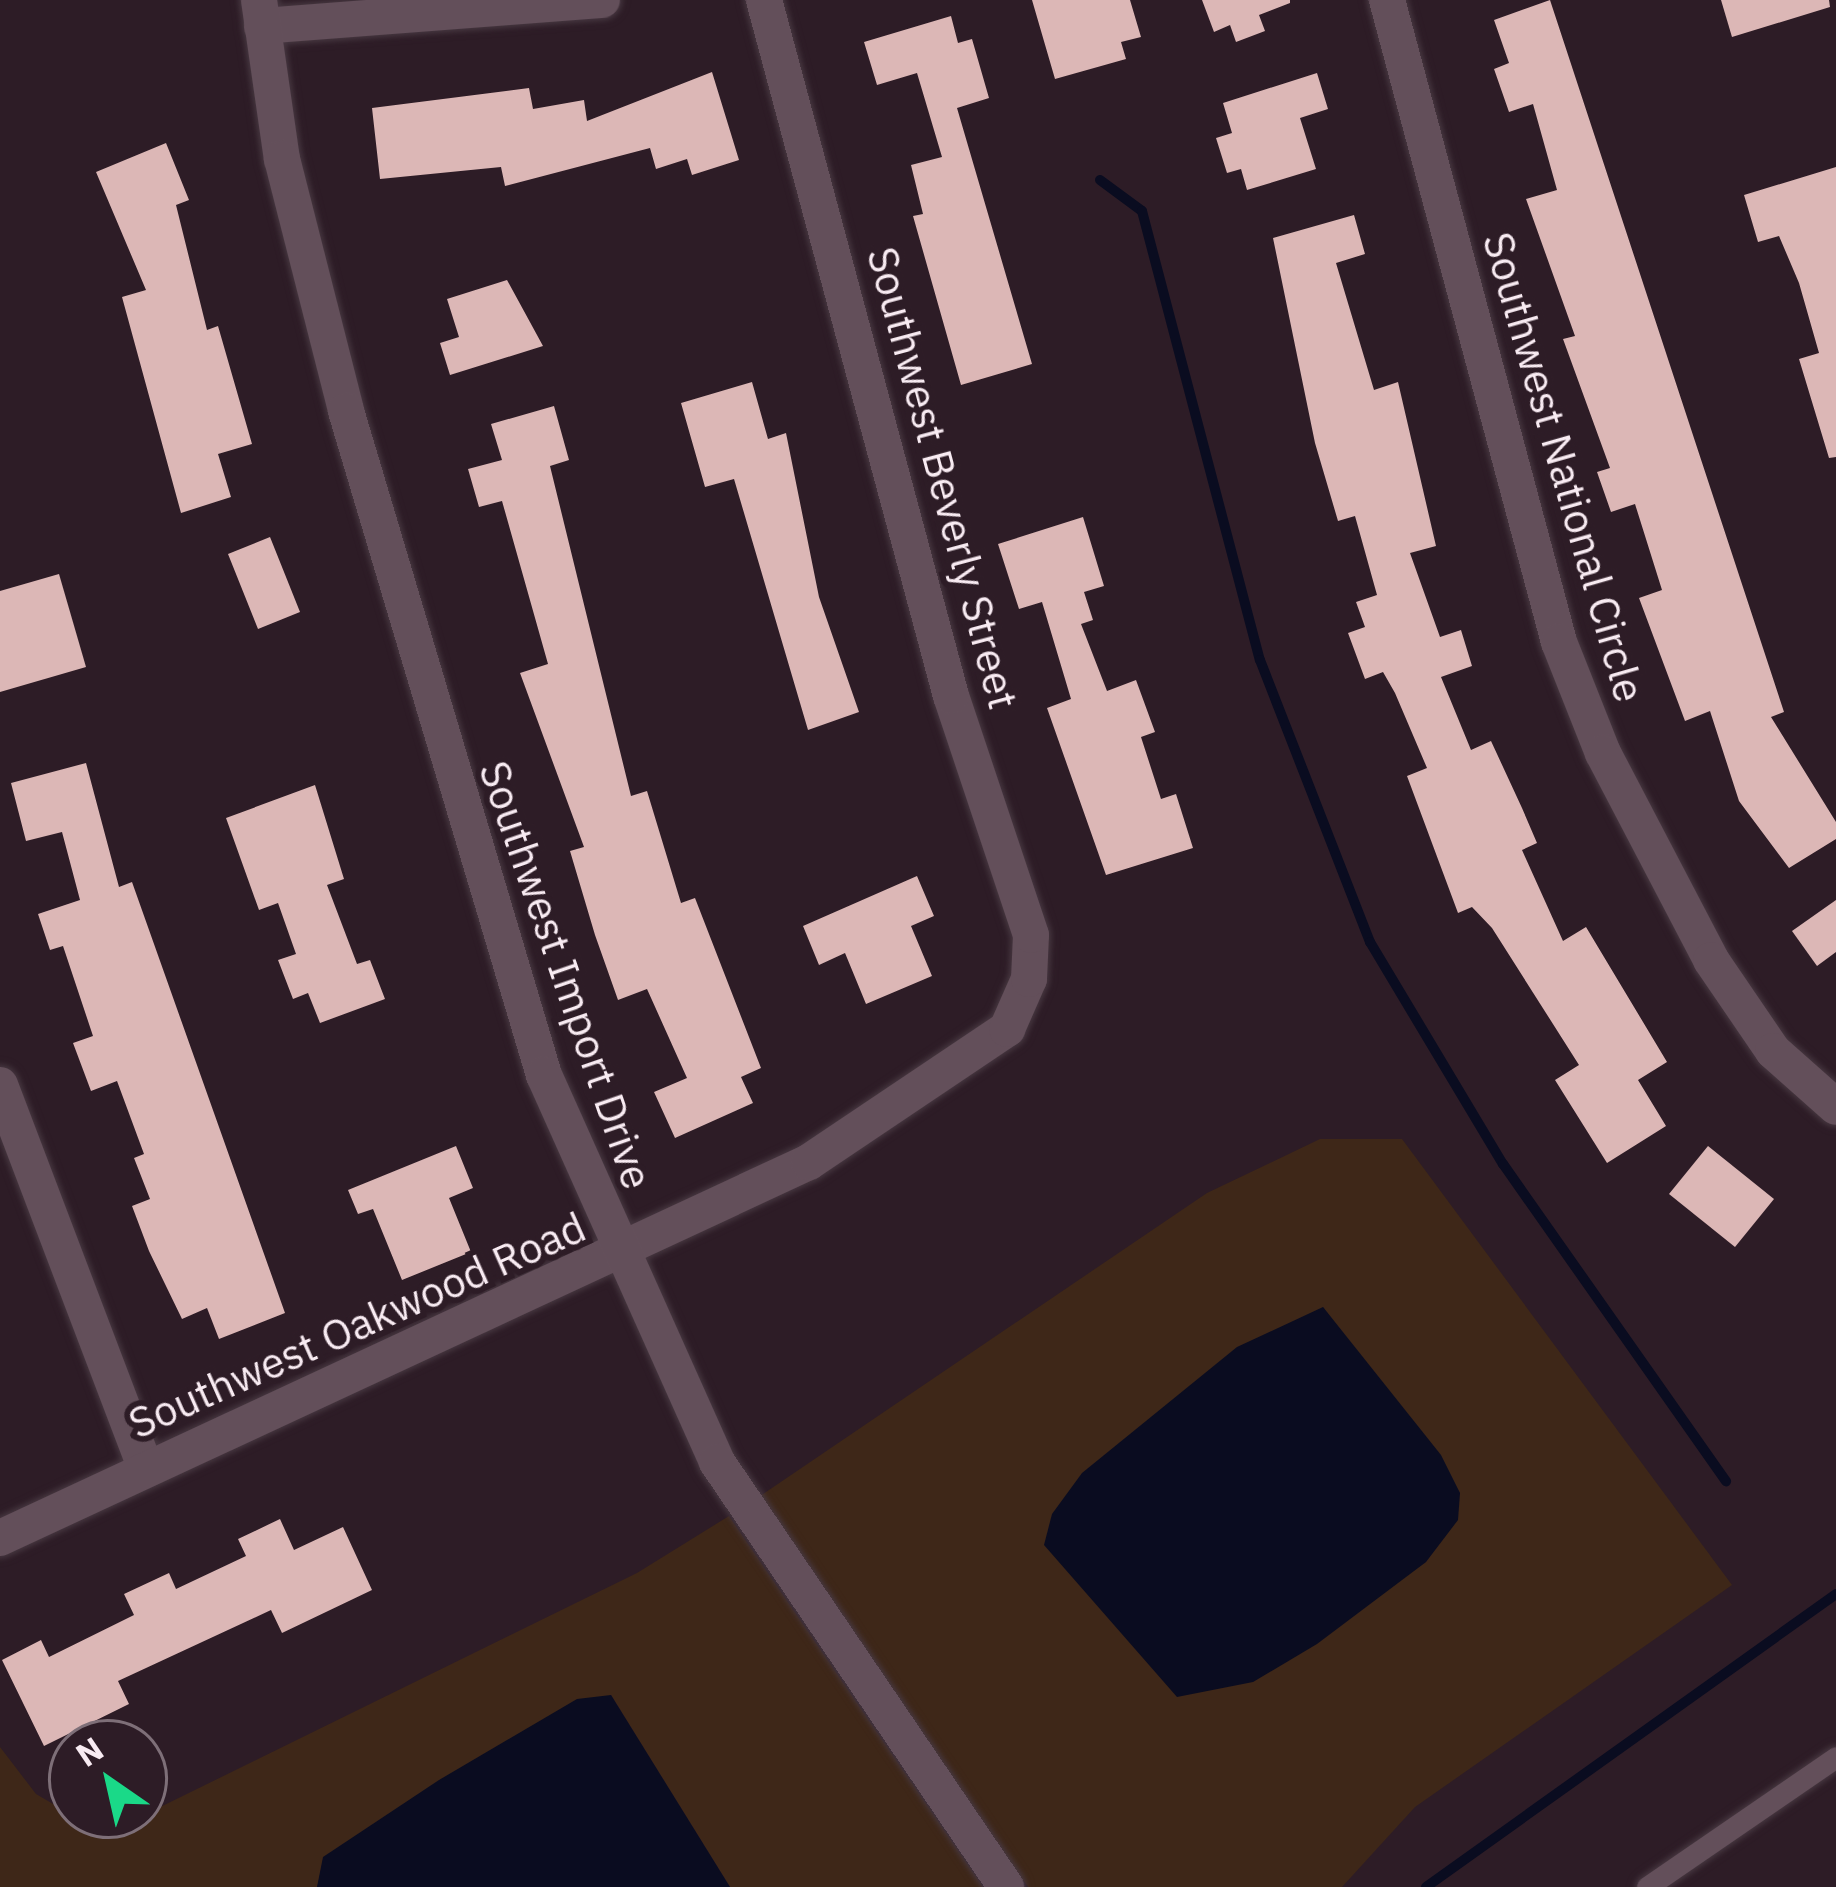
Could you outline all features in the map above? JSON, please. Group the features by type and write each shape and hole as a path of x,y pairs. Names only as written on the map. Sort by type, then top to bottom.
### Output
{"street":[{"path":"260,13 602,0"},
{"name":"Southwest Beverly Street","path":"764,0 951,696 1031,935 1029,979"},
{"name":"Southwest National Circle","path":"1387,0 1559,642 1603,753 1711,960 1773,1052 1836,1107"},
{"name":"Southwest Import Drive","path":"260,13 340,388 479,887 616,1257 717,1462 1006,1887"},
{"name":"Southwest Oakwood Road","path":"0,1538 616,1257 928,1089 1007,1029 1029,979"},
{"path":"0,1085 146,1469"}],"lane":[{"path":"1647,1887 1836,1756"}],"shaded area":[{"path":"1320,1139 1402,1139 1732,1585 1415,1807 1342,1887 1028,1887 760,1496 1207,1193","holes":["1323,1307 1460,1493 1426,1562 1253,1682"]},
{"path":"729,1516 983,1887 730,1887 611,1695 321,1874 317,1887 0,1887 0,1747 36,1794 48,1801 48,1839 168,1839 168,1803 637,1573"}],"water":[{"path":"1323,1307 1441,1455 1460,1493 1458,1520 1426,1562 1317,1644 1253,1682 1177,1697 1044,1545 1052,1514 1082,1473 1237,1347"},
{"path":"611,1695 730,1887 317,1887 323,1857 439,1780 577,1699"}],"building":[{"path":"1032,0 1130,0 1141,37 1121,42 1126,59 1055,79"},
{"path":"1202,0 1290,3 1259,15 1265,31 1236,42 1230,25 1214,32"},
{"path":"1550,0 1784,712 1771,717 1836,822 1836,839 1789,868 1739,801 1710,711 1685,721 1639,598 1662,590 1635,504 1611,512 1597,472 1610,468 1563,339 1575,336 1526,199 1557,190 1533,104 1509,112 1494,69 1509,63 1494,20"},
{"path":"1721,0 1829,0 1830,7 1732,37"},
{"path":"951,16 958,43 972,39 989,98 957,108 1032,364 961,385 913,216 923,214 911,165 942,157 917,73 877,85 864,42"},
{"path":"712,72 739,160 692,175 687,159 656,169 650,148 505,186 501,167 380,179 372,108 529,88 533,109 584,100 587,121"},
{"path":"1317,73 1328,109 1300,118 1316,169 1247,190 1241,169 1227,173 1216,138 1232,133 1223,103"},
{"path":"166,143 189,200 176,205 207,330 218,326 252,444 218,454 231,497 181,513 122,297 146,290 96,172"},
{"path":"1836,167 1836,457 1829,458 1799,359 1819,353 1799,283 1779,236 1758,242 1744,195"},
{"path":"1354,215 1365,254 1336,263 1374,390 1398,382 1436,546 1410,553 1440,637 1461,630 1472,666 1441,677 1471,750 1491,741 1522,808 1537,843 1522,850 1563,941 1586,927 1667,1062 1638,1080 1666,1126 1607,1163 1555,1080 1579,1065 1492,928 1472,907 1458,913 1407,776 1427,768 1383,672 1365,679 1348,633 1365,627 1356,602 1377,595 1355,516 1338,521 1315,443 1273,238"},
{"path":"507,280 543,346 450,375 440,343 459,337 447,299"},
{"path":"752,382 768,439 786,433 819,597 859,712 808,730 734,479 705,487 681,403"},
{"path":"554,406 569,460 550,466 631,796 647,791 681,903 695,898 761,1068 741,1077 753,1103 675,1138 654,1092 687,1078 647,989 618,1000 570,851 584,847 520,673 548,664 502,501 479,507 468,469 502,460 491,424"},
{"path":"1083,517 1104,586 1084,592 1093,620 1081,624 1107,691 1136,680 1155,732 1141,737 1161,799 1176,794 1193,848 1106,875 1047,708 1071,699 1042,602 1019,609 998,544"},
{"path":"270,537 300,612 258,629 228,554"},
{"path":"59,574 86,667 0,692 0,591"},
{"path":"86,763 119,887 132,882 285,1313 219,1339 207,1308 182,1319 149,1251 132,1206 150,1199 134,1158 144,1154 117,1081 91,1091 73,1043 93,1036 63,946 50,950 38,914 80,900 62,832 26,841 11,783"},
{"path":"315,785 344,879 327,885 357,964 370,960 385,999 320,1023 308,993 293,999 278,960 296,954 278,903 259,910 226,818"},
{"path":"917,876 934,916 911,926 932,976 866,1004 845,953 819,965 803,926"},
{"path":"1836,900 1836,952 1817,966 1792,931"},
{"path":"456,1146 473,1188 449,1198 471,1252 402,1280 373,1209 358,1214 348,1190"},
{"path":"1708,1146 1774,1199 1735,1247 1669,1194"},
{"path":"280,1519 294,1550 343,1527 372,1590 282,1633 271,1610 118,1681 129,1704 99,1719 48,1719 48,1744 44,1746 2,1660 41,1640 49,1657 134,1615 124,1594 169,1573 176,1589 246,1556 238,1539"}],"waterway":[{"path":"1100,180 1142,211 1260,660 1370,942 1503,1164 1726,1481"},
{"path":"1426,1887 1836,1594"}]}
